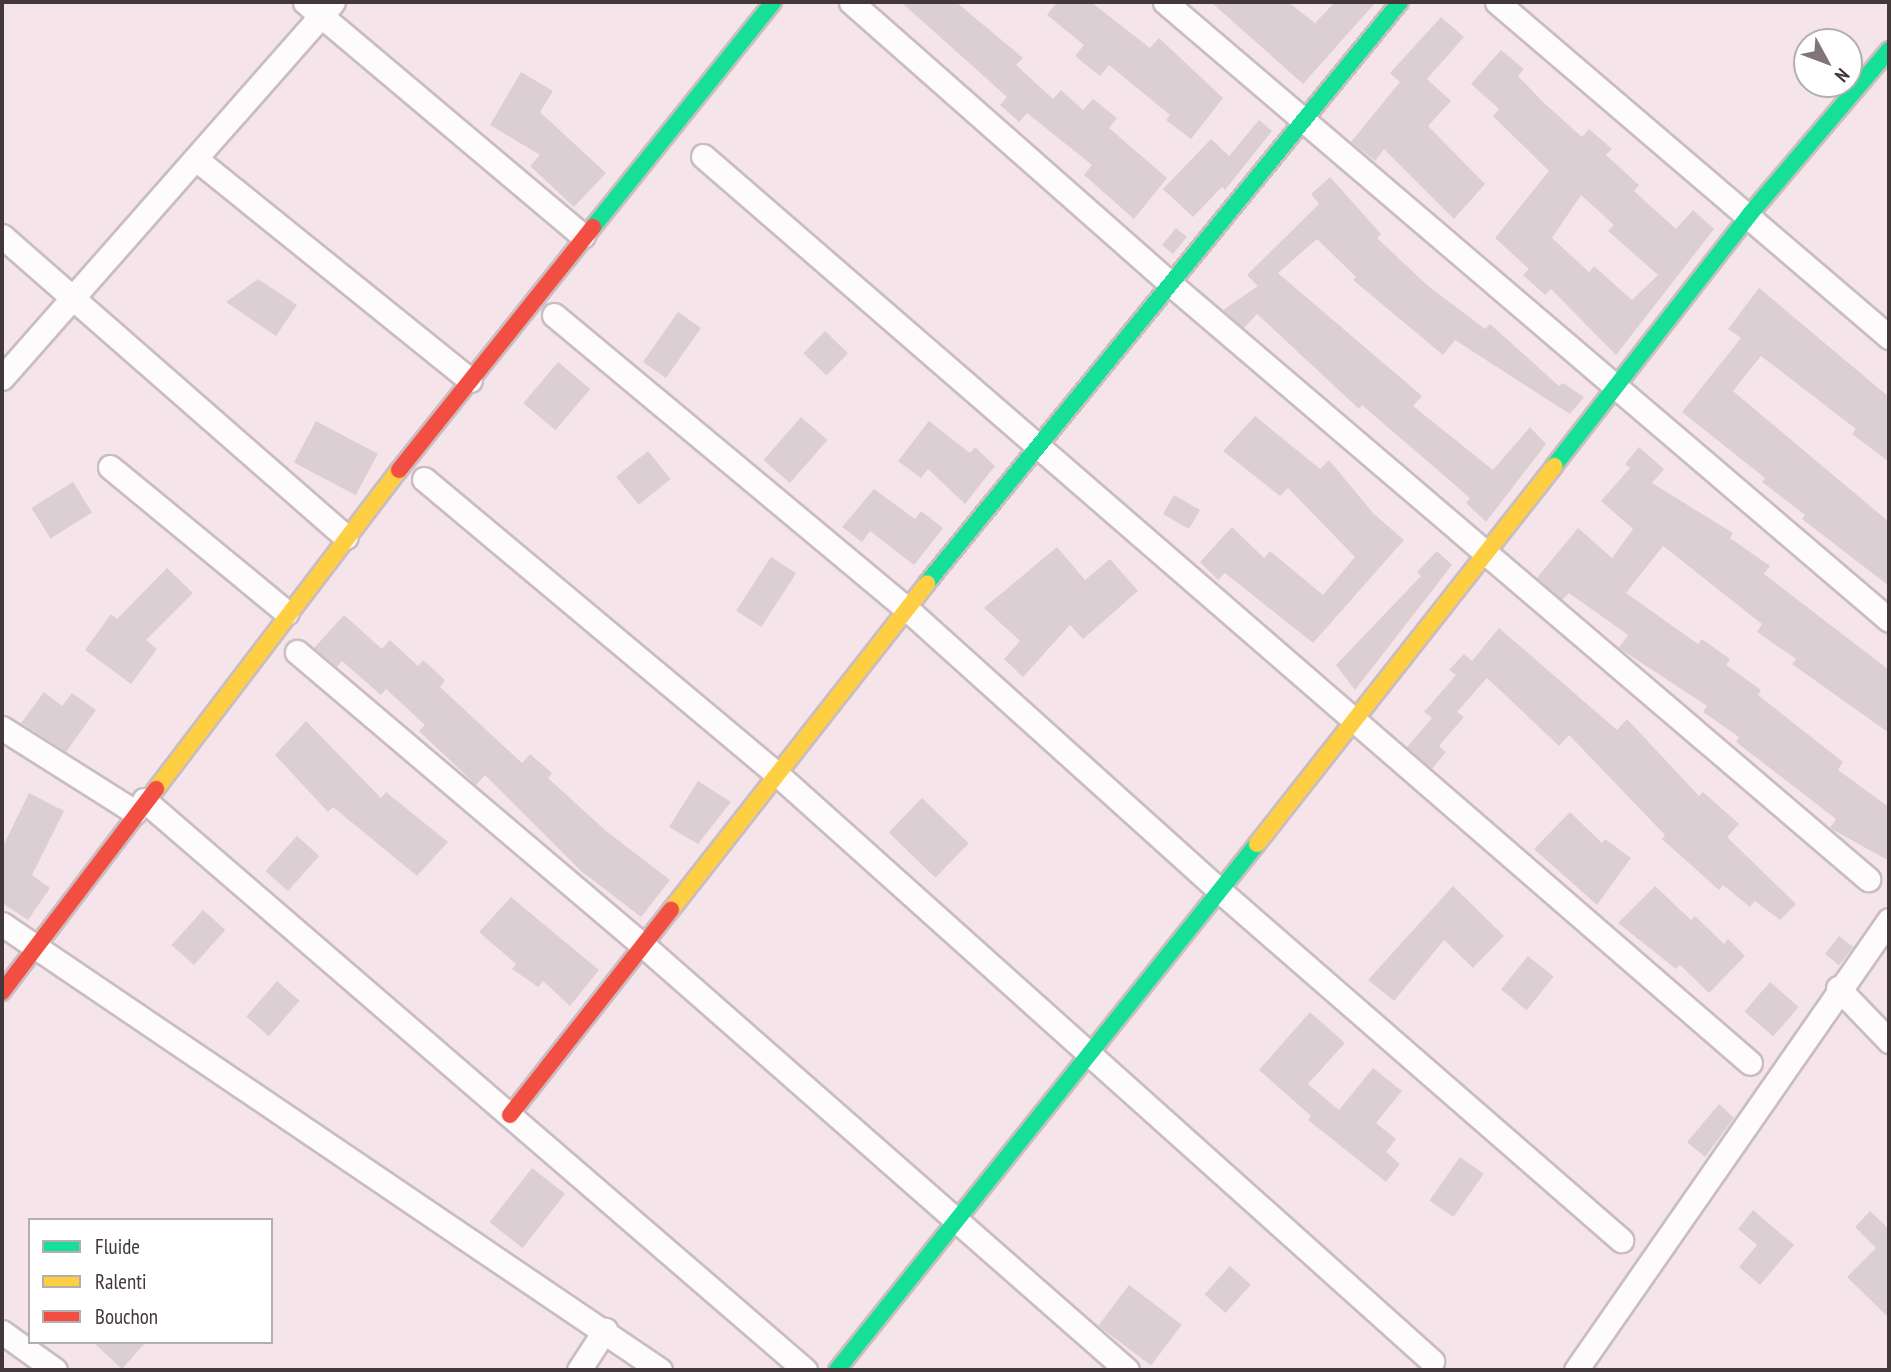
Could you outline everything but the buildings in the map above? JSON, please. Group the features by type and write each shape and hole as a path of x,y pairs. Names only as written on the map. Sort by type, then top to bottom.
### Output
{"street":[{"path":"2,992 346,537 583,236 773,2"},
{"path":"851,2 1173,286 1868,879"},
{"path":"1165,2 1301,120 1617,384 1889,620"},
{"path":"510,1115 1036,444 1173,286 1301,120 1400,2"},
{"path":"1497,2 1750,214 1889,337"},
{"path":"2,378 196,159 320,6 583,236"},
{"path":"837,1370 1354,723 1750,214 1889,50"},
{"path":"703,156 1354,723 1750,1063"},
{"path":"196,159 470,380"},
{"path":"2,236 346,537"},
{"path":"554,315 907,609 1220,891 1621,1240"},
{"path":"110,467 288,613"},
{"path":"424,480 776,774 1432,1361"},
{"path":"297,652 643,945 953,1223 1126,1370"},
{"path":"2,728 140,806 510,1115 805,1370"},
{"path":"1576,1370 1838,988 1889,920"},
{"path":"2,924 605,1330 660,1370"},
{"path":"1838,988 1889,1041"},
{"path":"579,1370 605,1330"},
{"path":"2,1332 55,1370"}],"traffic: fast":[{"path":"593,227 773,2"},
{"path":"927,583 1400,2"},
{"path":"1554,466 1750,214 1889,50"},
{"path":"837,1370 1257,844"}],"traffic: slow":[{"path":"1257,844 1554,466"},
{"path":"156,789 399,470"},
{"path":"671,910 927,583"}],"traffic: jam":[{"path":"399,470 593,227"},
{"path":"2,992 156,789"},
{"path":"510,1115 671,910"}]}
